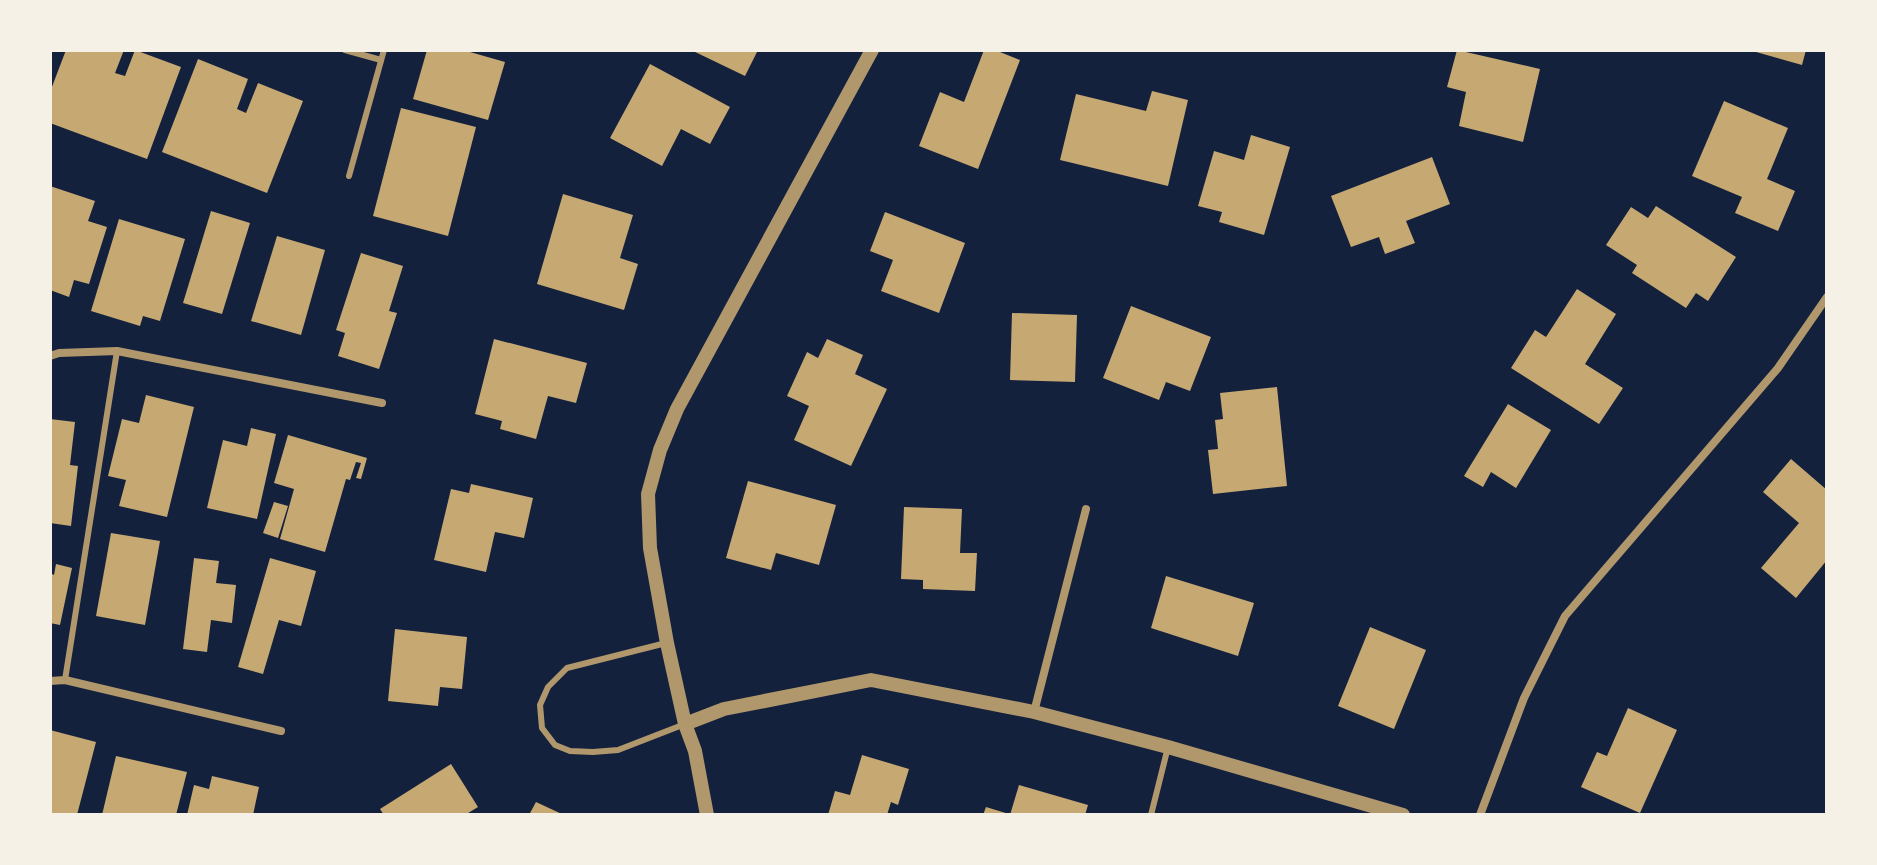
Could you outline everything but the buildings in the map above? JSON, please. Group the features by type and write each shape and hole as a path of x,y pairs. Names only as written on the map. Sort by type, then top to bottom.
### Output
{"street":[{"path":"707,815 695,751 685,724 667,643 650,548 648,494 660,450 677,409 872,50"},
{"path":"1480,815 1524,698 1565,616 1778,368 1827,297"},
{"path":"50,356 117,351 382,403"},
{"path":"1034,712 1086,509"},
{"path":"50,681 65,680 281,731"},
{"path":"685,724 724,709 871,680 1034,712 1403,815"}],"lane":[{"path":"345,50 381,60"},
{"path":"349,176 384,50"},
{"path":"65,680 117,351"},
{"path":"667,643 567,668 548,687 540,705 542,728 555,745 570,751 593,752 618,750 685,724"},
{"path":"1151,815 1168,747"}]}
